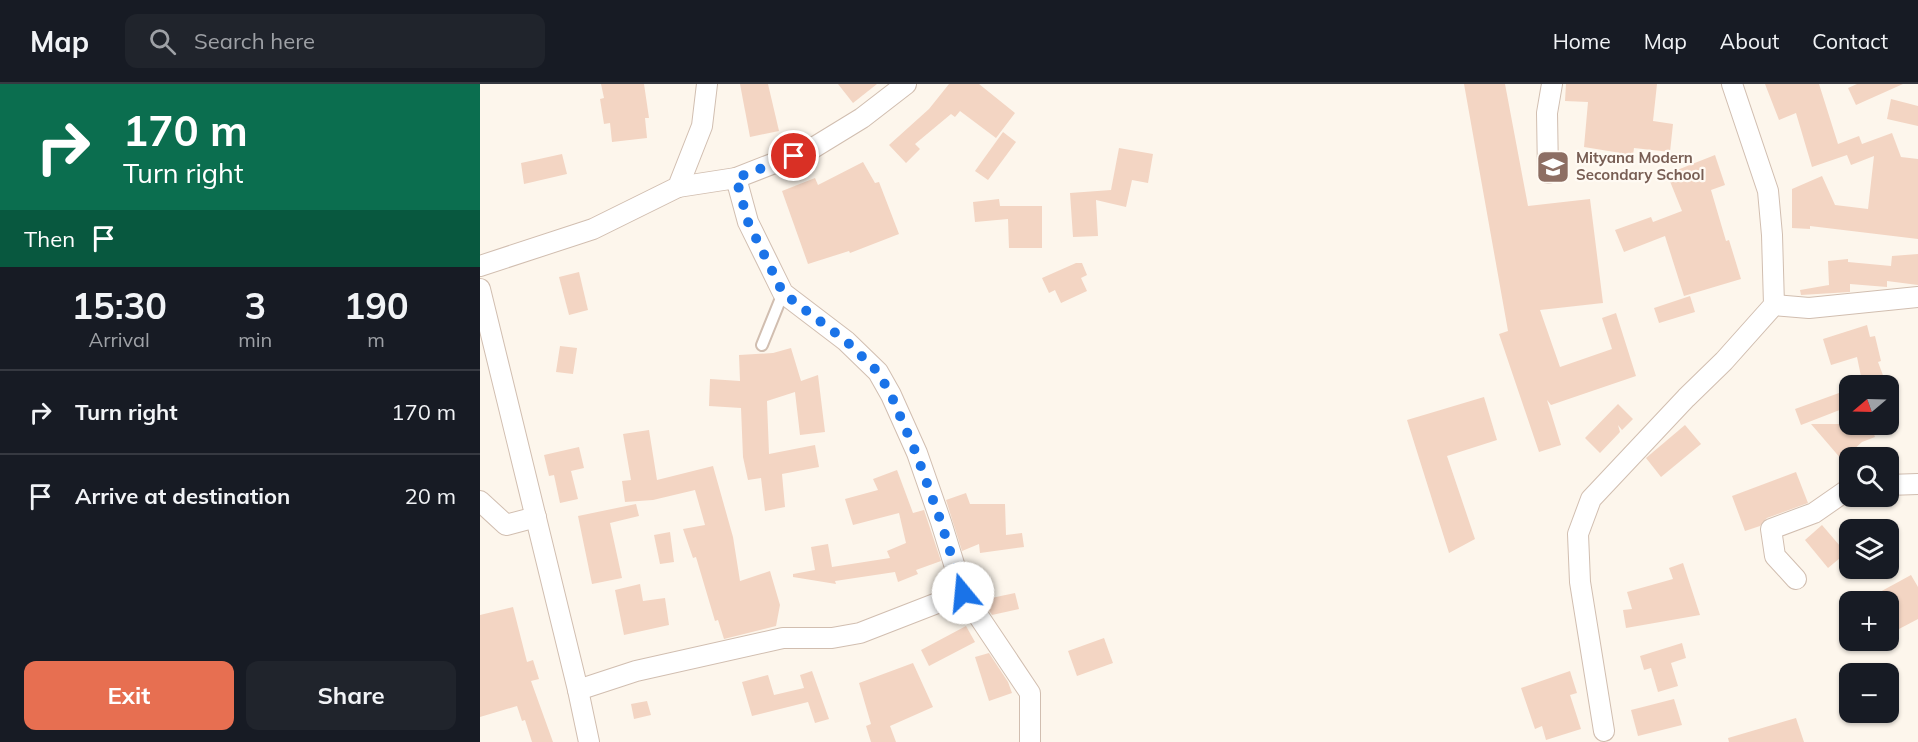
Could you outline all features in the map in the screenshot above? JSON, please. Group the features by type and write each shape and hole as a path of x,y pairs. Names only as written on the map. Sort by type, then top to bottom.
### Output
{"street":[{"path":"678,187 702,126 707,84"},
{"path":"480,266 593,229 678,187 736,178 813,148 862,118 906,84"},
{"path":"1548,173 1547,113 1551,84"},
{"path":"1604,730 1580,582 1578,534 1591,499 1686,398 1725,361 1774,305 1768,191 1732,84"},
{"path":"736,178 748,222 783,293 846,341 878,372 891,395 916,453 963,593 1030,693 1030,742"},
{"path":"480,289 589,742"},
{"path":"1774,305 1809,308 1918,297"},
{"path":"1899,485 1918,484"},
{"path":"1796,579 1775,556 1771,530 1814,513 1839,496"},
{"path":"480,501 506,525 536,517"},
{"path":"578,690 636,670 783,638 832,638 860,633 963,593"}],"lane":[{"path":"762,345 783,293"}],"building":[{"path":"601,84 644,84 649,118 645,118 647,138 612,142 610,123 604,124 600,99 604,98"},
{"path":"740,84 768,84 779,131 750,137"},
{"path":"838,84 877,84 853,103"},
{"path":"949,84 979,84 1015,113 996,138 960,111 955,117 951,114 915,144 920,149 906,163 889,145 929,109"},
{"path":"1464,84 1505,84 1528,206 1590,199 1603,303 1540,310 1560,367 1612,349 1602,318 1616,313 1636,376 1551,405 1547,400 1561,445 1539,452 1499,334 1508,331"},
{"path":"1566,84 1657,84 1653,121 1673,124 1670,152 1634,148 1633,155 1584,147 1588,102 1565,101"},
{"path":"1765,84 1819,84 1838,144 1859,136 1862,144 1892,133 1901,157 1918,159 1918,239 1810,226 1810,229 1792,228 1792,189 1822,176 1835,205 1868,209 1874,156 1851,165 1847,155 1812,167 1796,113 1779,120"},
{"path":"1857,84 1903,84 1856,105 1848,88"},
{"path":"1891,99 1918,106 1918,126 1887,119"},
{"path":"1003,132 1016,142 988,180 975,171"},
{"path":"1119,148 1153,154 1148,183 1132,180 1126,207 1096,200 1098,236 1073,237 1070,193 1111,190"},
{"path":"562,154 567,174 524,184 521,163"},
{"path":"1715,155 1725,185 1711,190 1726,241 1729,240 1741,279 1684,296 1665,236 1624,252 1615,230 1651,217 1653,222 1682,211 1667,174"},
{"path":"863,162 875,183 879,182 899,234 850,253 849,251 808,264 782,191 815,178 818,185"},
{"path":"999,199 1000,206 1042,206 1042,248 1009,248 1008,219 975,222 973,202"},
{"path":"1918,254 1918,285 1887,281 1887,287 1850,284 1850,292 1801,295 1800,290 1829,285 1828,261 1848,259 1848,262 1891,266 1892,256"},
{"path":"1076,263 1082,263 1087,275 1081,278 1087,291 1061,303 1055,290 1049,293 1042,278"},
{"path":"579,272 588,310 569,315 559,277"},
{"path":"1690,296 1695,312 1659,323 1654,308"},
{"path":"1867,325 1870,337 1875,336 1881,361 1878,362 1883,375 1861,375 1857,357 1831,365 1823,339"},
{"path":"560,346 577,348 573,374 556,372"},
{"path":"791,348 801,381 818,375 825,432 800,435 795,392 767,401 769,454 815,445 819,467 782,474 785,507 765,511 761,478 748,480 743,457 741,408 709,406 710,379 740,381 739,355 773,353"},
{"path":"1839,393 1839,410 1801,425 1795,409"},
{"path":"1484,397 1497,440 1447,456 1475,539 1449,553 1407,420"},
{"path":"1618,404 1633,419 1622,430 1618,425 1620,432 1600,453 1585,438"},
{"path":"1811,424 1839,424 1839,435 1874,435 1875,437 1856,447 1839,447 1839,457"},
{"path":"1685,425 1701,444 1661,477 1646,458"},
{"path":"649,430 657,480 713,466 733,537 740,581 770,571 780,605 776,626 724,639 718,620 715,621 696,557 693,558 683,529 705,525 695,490 653,500 625,502 622,481 631,480 623,434"},
{"path":"579,447 584,468 571,471 578,499 560,503 554,475 549,476 544,455"},
{"path":"897,470 913,513 924,510 941,561 916,570 918,574 898,582 895,572 835,581 836,584 793,577 793,574 815,570 811,547 828,544 832,567 890,558 887,551 906,543 899,513 853,525 845,499 878,490 873,479"},
{"path":"1796,472 1808,503 1767,518 1760,526 1745,531 1732,496"},
{"path":"966,493 970,504 1005,504 1006,535 1022,533 1024,547 980,553 979,544 962,551 946,500"},
{"path":"636,504 639,516 610,523 622,578 592,584 578,516"},
{"path":"1822,525 1839,545 1839,559 1828,568 1805,540"},
{"path":"670,532 674,562 660,564 654,535"},
{"path":"1683,563 1700,615 1626,628 1623,610 1632,609 1627,592 1673,579 1669,568"},
{"path":"1911,575 1918,587 1918,619 1899,629 1899,591 1882,591"},
{"path":"640,584 643,601 665,598 669,625 624,635 615,590"},
{"path":"1015,593 1019,609 992,615 982,600"},
{"path":"513,607 527,662 533,660 539,679 531,681 553,742 532,742 525,720 522,721 517,706 480,717 480,615"},
{"path":"966,626 975,642 929,666 921,650"},
{"path":"1104,638 1113,663 1077,676 1068,651"},
{"path":"1682,643 1686,658 1671,663 1678,686 1658,692 1651,668 1644,670 1640,656"},
{"path":"989,653 1008,682 1012,693 989,701 975,657"},
{"path":"913,663 933,707 890,726 896,742 871,742 866,726 871,724 859,683"},
{"path":"812,671 829,719 815,723 808,702 752,716 742,682 768,675 774,695 804,688 800,675"},
{"path":"1570,671 1577,693 1570,695 1581,729 1546,740 1542,726 1535,729 1521,688"},
{"path":"1674,699 1682,725 1638,736 1631,710"},
{"path":"647,701 651,715 634,719 631,704"},
{"path":"1796,718 1804,742 1729,742 1728,738"}],"place":[{"name":"Mityana Modern Secondary School","path":"1553,167"}],"route":[{"path":"794,156 736,178 748,222 783,293 846,341 878,372 891,395 916,453 963,593"}]}
